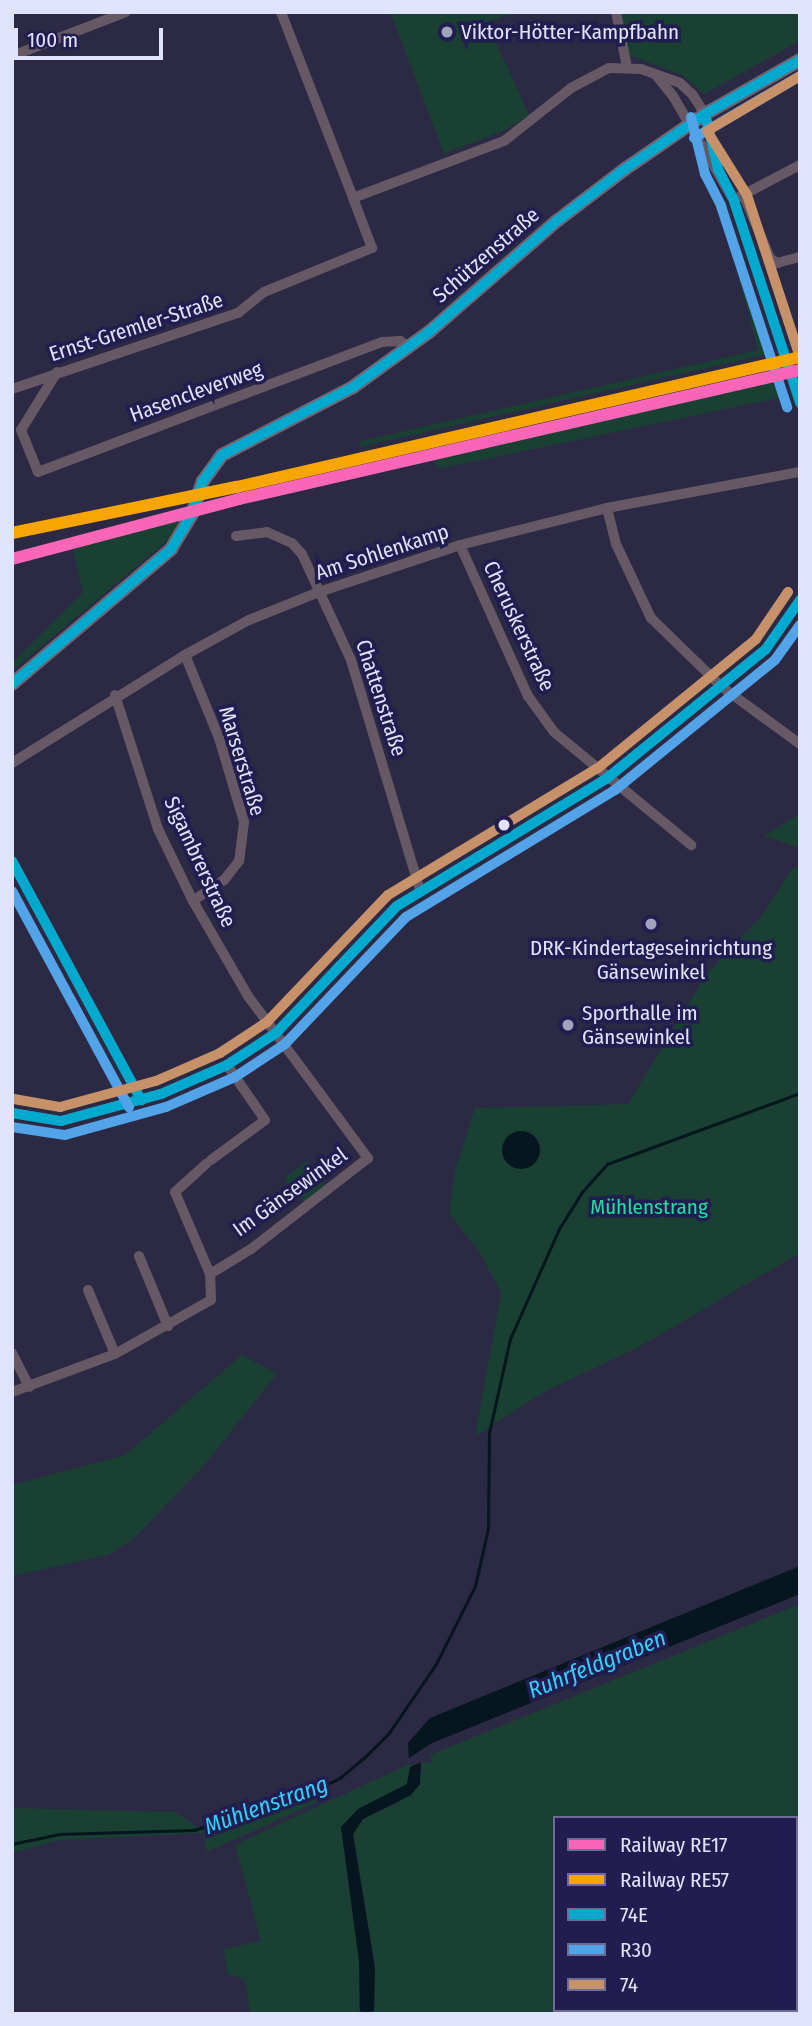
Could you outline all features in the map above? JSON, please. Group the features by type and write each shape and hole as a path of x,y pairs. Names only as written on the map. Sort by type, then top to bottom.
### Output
{"main road":[{"name":"Schützenstraße","path":"12,684 171,549 192,514 203,481 215,461 233,447 354,387 410,347 558,220 705,114 800,60"}],"street":[{"path":"12,56 126,12"},
{"path":"281,12 353,198 504,141 589,75 627,67 680,83 705,114 718,169"},
{"path":"616,12 627,67"},
{"path":"654,74 673,96 687,126 739,198 770,258 777,263 800,257"},
{"path":"739,198 800,164"},
{"name":"Ernst-Gremler-Straße","path":"12,389 115,351 145,348 239,313 264,292 372,248 353,198"},
{"path":"739,198 800,403"},
{"name":"Hasencleverweg","path":"57,372 17,428 38,472 382,342 400,341 410,347"},
{"name":"Am Sohlenkamp","path":"12,762 115,695 185,655 249,620 319,592 460,545 607,508 800,472"},
{"path":"607,508 616,544 650,618 722,687 800,744"},
{"name":"Chattenstraße","path":"236,536 267,532 292,543 302,554 351,660 420,890"},
{"name":"Cheruskerstraße","path":"460,545 528,696 554,732 606,779 691,845"},
{"path":"12,1113 61,1121 141,1100 185,1086 226,1065 276,1033 378,924 420,890 606,779 766,649 800,600"},
{"name":"Marserstraße","path":"185,655 219,738 244,822 239,861 225,880 193,901"},
{"name":"Sigambrerstraße","path":"115,695 158,829 193,901 248,996 276,1033"},
{"path":"12,861 141,1100"},
{"name":"Im Gänsewinkel","path":"210,1274 251,1249 368,1158 276,1033"},
{"path":"12,1392 115,1354 211,1300 210,1274 175,1192 265,1120 226,1065"},
{"path":"139,1256 168,1326"},
{"path":"88,1290 115,1354"},
{"path":"12,1353 29,1387"}],"green space":[{"path":"390,12 514,12 487,23 529,115 505,130 444,154"},
{"path":"619,12 800,12 800,41 704,94 682,75 629,55"},
{"path":"728,218 773,353 360,447 361,441 758,350 724,221"},
{"path":"782,379 788,396 438,469 433,459"},
{"path":"186,514 174,535 12,671 12,663 83,592 72,546"},
{"path":"800,814 800,848 764,836"},
{"name":"Mühlenstrang","path":"800,865 800,1253 639,1347 546,1391 475,1436 501,1293 480,1253 449,1213 455,1170 475,1108 628,1104 706,975 760,918 791,870"},
{"path":"306,1161 326,1186 304,1203 284,1179"},
{"path":"242,1355 277,1374 202,1468 131,1541 108,1555 12,1576 12,1485 125,1455"},
{"path":"800,1604 800,2014 374,2014 375,1968 353,1834 363,1819 398,1803 422,1772 421,1762 432,1763 430,1755"},
{"path":"411,1763 407,1784 358,1809 341,1827 359,1961 359,2014 250,2014 245,1980 227,1973 224,1949 261,1941 235,1845"},
{"path":"322,1790 326,1798 207,1852 203,1833 61,1840 12,1853 12,1808 176,1812 203,1831"}],"water":[{"path":"521,1131 534,1137 540,1150 534,1163 521,1169 508,1163 502,1150 508,1137"},
{"name":"Ruhrfeldgraben","path":"800,1566 800,1594 432,1743 409,1758 408,1743 430,1718"},
{"path":"421,1762 420,1784 411,1795 363,1819 353,1834 375,1968 374,2011 364,2013 360,2011 359,1961 341,1827 358,1809 407,1784 410,1767"}],"waterway":[{"name":"Mühlenstrang","path":"12,1844 59,1834 194,1830 314,1791 341,1777 364,1758 389,1733 436,1664 475,1586 488,1529 489,1433 510,1339 559,1229 582,1192 607,1164 800,1093"}],"rail line":[{"name":"RE57","path":"12,533 237,487 800,357"},
{"name":"RE17","path":"12,559 239,499 800,370"}],"transit line":[{"name":"74E","path":"12,684 171,549 192,514 203,481 222,455 353,387 429,332 558,220 625,169 705,114 800,60"},
{"name":"R30","path":"694,138 800,76"},
{"name":"74","path":"800,76 707,131 747,195 800,357"},
{"name":"74E","path":"705,114 718,169 734,201 800,402"},
{"name":"R30","path":"691,117 705,174 721,206 787,407"},
{"name":"74","path":"14,1099 60,1107 156,1081 220,1053 267,1022 388,895 598,768 756,639 788,592"},
{"name":"74E","path":"12,1113 61,1121 161,1094 227,1065 276,1033 397,906 606,779 766,649 800,600"},
{"name":"R30","path":"12,1127 65,1135 166,1107 235,1077 285,1044 406,917 615,790 775,660 800,625"},
{"name":"74E","path":"12,861 141,1100"},
{"name":"R30","path":"12,891 129,1107"}],"place":[{"name":"Viktor-Hötter-Kampfbahn","path":"447,32"},
{"name":"DRK-Kindertageseinrichtung Gänsewinkel","path":"651,924"},
{"name":"Sporthalle im Gänsewinkel","path":"568,1025"}]}
